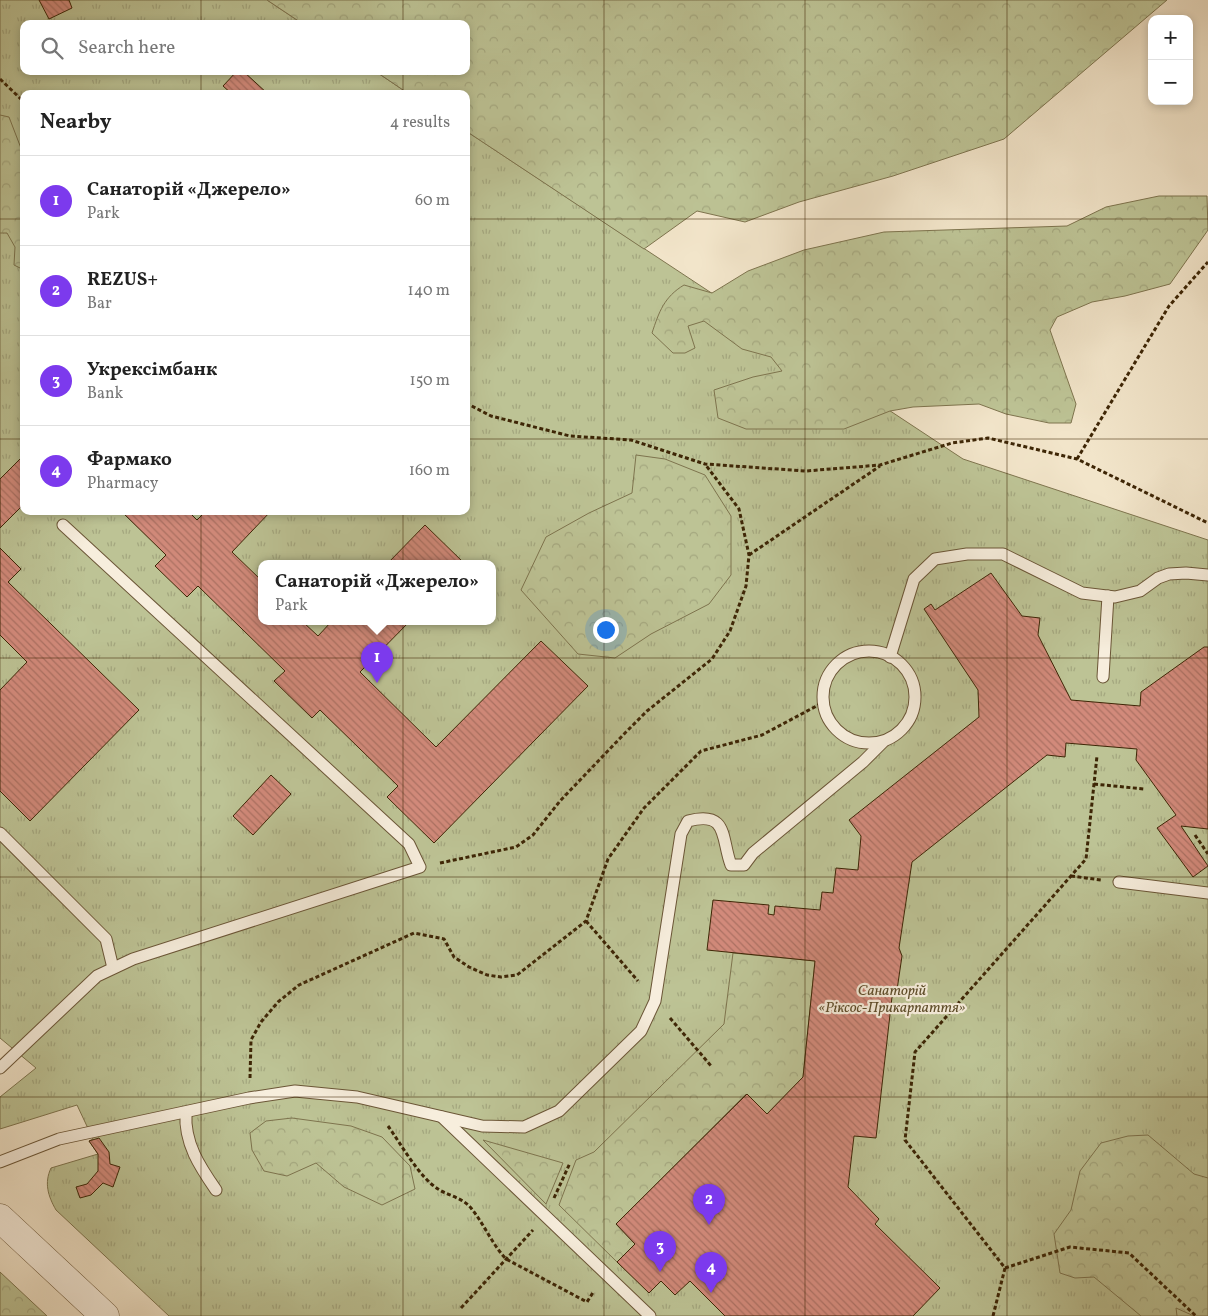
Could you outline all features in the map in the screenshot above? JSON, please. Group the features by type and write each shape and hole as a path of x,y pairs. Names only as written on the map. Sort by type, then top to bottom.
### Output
{"street":[{"path":"0,1218 106,1316"}],"lane":[{"path":"0,1068 97,976 113,968 133,959 420,867 409,844 63,525"},
{"path":"890,657 914,579 934,559 967,554 1003,554 1082,593 1115,597 1140,591 1158,578 1169,574 1208,575"},
{"path":"1103,676 1108,596"},
{"path":"0,1162 59,1139 249,1098 295,1091 371,1100 482,1126 524,1127 559,1110 640,1031 655,1001 681,834 688,821 698,818 709,819 720,824 724,833 727,855 731,865 744,865 753,853 863,762 883,742 896,735 906,725 913,712 915,698 913,684 907,671 890,657 870,651 855,653 842,660 832,670 825,683 824,702 831,724 841,734 862,743 883,742"},
{"path":"0,833 106,939 113,968"},
{"path":"1119,882 1208,893"},
{"path":"186,1113 189,1143 201,1168 216,1190"},
{"path":"441,1116 650,1316"}],"path":[{"path":"0,79 20,98"},
{"path":"1077,459 1169,306 1208,262"},
{"path":"470,406 491,416 570,436 631,440 705,464 806,471 880,465 952,443 988,438 1077,459 1208,523"},
{"path":"420,867 516,847 533,835 560,801 641,716 712,659 730,631 738,612 746,586 749,555 739,509 705,464"},
{"path":"749,555 880,465"},
{"path":"249,1098 251,1040 261,1022 278,1002 299,985 414,933 444,939 454,956 486,975 502,977 517,975 586,921 608,859 644,808 701,751 762,735 824,702"},
{"path":"1005,1268 905,1140 915,1052 1086,859 1097,756"},
{"path":"1094,784 1144,789"},
{"path":"1195,835 1208,854"},
{"path":"1071,876 1119,882"},
{"path":"371,1100 425,1178 438,1190 456,1197 471,1207 497,1250 506,1259 587,1302 606,1274"},
{"path":"461,1308 546,1216 570,1163"},
{"path":"1005,1268 1070,1247 1129,1253 1196,1316"},
{"path":"993,1316 1005,1268"}],"green space":[{"name":"Санаторій «Ріксос-Прикарпаття»","path":"0,0 267,0 297,20 20,20 20,75 381,75 403,90 20,90 20,515 470,515 470,134 963,459 1208,540 1208,1316 169,1316 56,1210 51,1200 47,1184 51,1168 98,1154 89,1141 93,1139 77,1105 0,1129 0,1097 36,1068 0,1038"},
{"path":"267,0 1167,0 1004,139 893,176 799,202 745,222 697,211 644,249 470,134 470,90 403,90 381,75 470,75 470,20 297,20"},
{"path":"0,115 9,117 20,146 20,268 14,265 15,247 7,233 0,233"},
{"path":"1159,196 1207,196 1208,230 1170,284 1125,296 1092,302 1057,317 1050,330 1076,404 1071,423 1049,423 1006,414 979,404 913,407 890,411 844,429 746,429 718,418 714,390 753,377 782,371 771,357 742,349 704,321 688,326 695,348 685,353 673,353 652,333 657,318 667,300 684,285 712,293 748,271 804,250 884,232 1067,226 1106,207"},
{"path":"636,455 665,459 705,475 731,516 731,575 709,604 651,634 615,658 578,654 521,590 546,537 589,513 632,493"},
{"path":"733,953 815,961 803,1077 767,1114 746,1094 616,1224 635,1244 617,1262 559,1205 576,1160 594,1152 724,1024"},
{"path":"292,1118 351,1126 382,1137 410,1166 415,1189 382,1205 344,1187 316,1163 287,1176 264,1171 252,1150 250,1133 266,1121"},
{"path":"1148,1135 1194,1174 1208,1178 1208,1316 1194,1316 1176,1308 1177,1316 1141,1316 1094,1277 1075,1278 1060,1273 1054,1234 1071,1210 1080,1171 1101,1143 1128,1136"},
{"path":"483,1140 563,1163 546,1204"},
{"path":"0,1272 47,1316 0,1316"}],"building":[{"path":"39,0 69,0 72,8 49,19"},
{"path":"233,75 247,75 264,90 228,90 223,86"},
{"path":"20,459 20,508 0,528 0,479"},
{"path":"125,515 192,515 197,520 202,515 267,515 232,552 258,577 258,625 306,625 318,636 328,625 406,625 360,672 436,747 541,641 588,686 434,843 387,797 398,786 320,710 312,718 274,681 285,671 198,586 187,597 155,566 166,555"},
{"path":"425,525 461,560 391,560"},
{"path":"0,548 21,569 8,582 139,710 30,821 0,791 0,690 27,662 0,635"},
{"path":"991,573 1022,616 1040,618 1038,635 1071,700 1140,706 1141,692 1204,647 1208,647 1208,829 1181,826 1208,866 1193,877 1157,828 1176,815 1136,760 1137,749 1066,743 1065,757 1047,755 912,862 899,948 902,956 897,990 892,997 876,1138 854,1136 848,1187 879,1219 875,1224 940,1288 913,1316 725,1316 690,1281 675,1295 661,1281 649,1293 617,1262 635,1244 616,1224 747,1094 767,1114 803,1077 815,961 707,950 713,900 769,905 768,914 774,915 775,906 820,910 822,892 833,893 836,868 858,870 861,836 849,820 979,717 978,690 924,609 931,604 935,610"},
{"path":"271,775 291,794 253,835 233,816"},
{"path":"99,1138 109,1152 110,1164 120,1167 113,1187 103,1183 91,1195 80,1198 76,1187 87,1184 98,1171 98,1154 89,1141"}],"place":[{"name":"Санаторій «Джерело»","path":"377,683"},
{"name":"REZUS+","path":"709,1225"},
{"name":"Укрексімбанк","path":"660,1272"},
{"name":"Фармако","path":"711,1293"}]}
